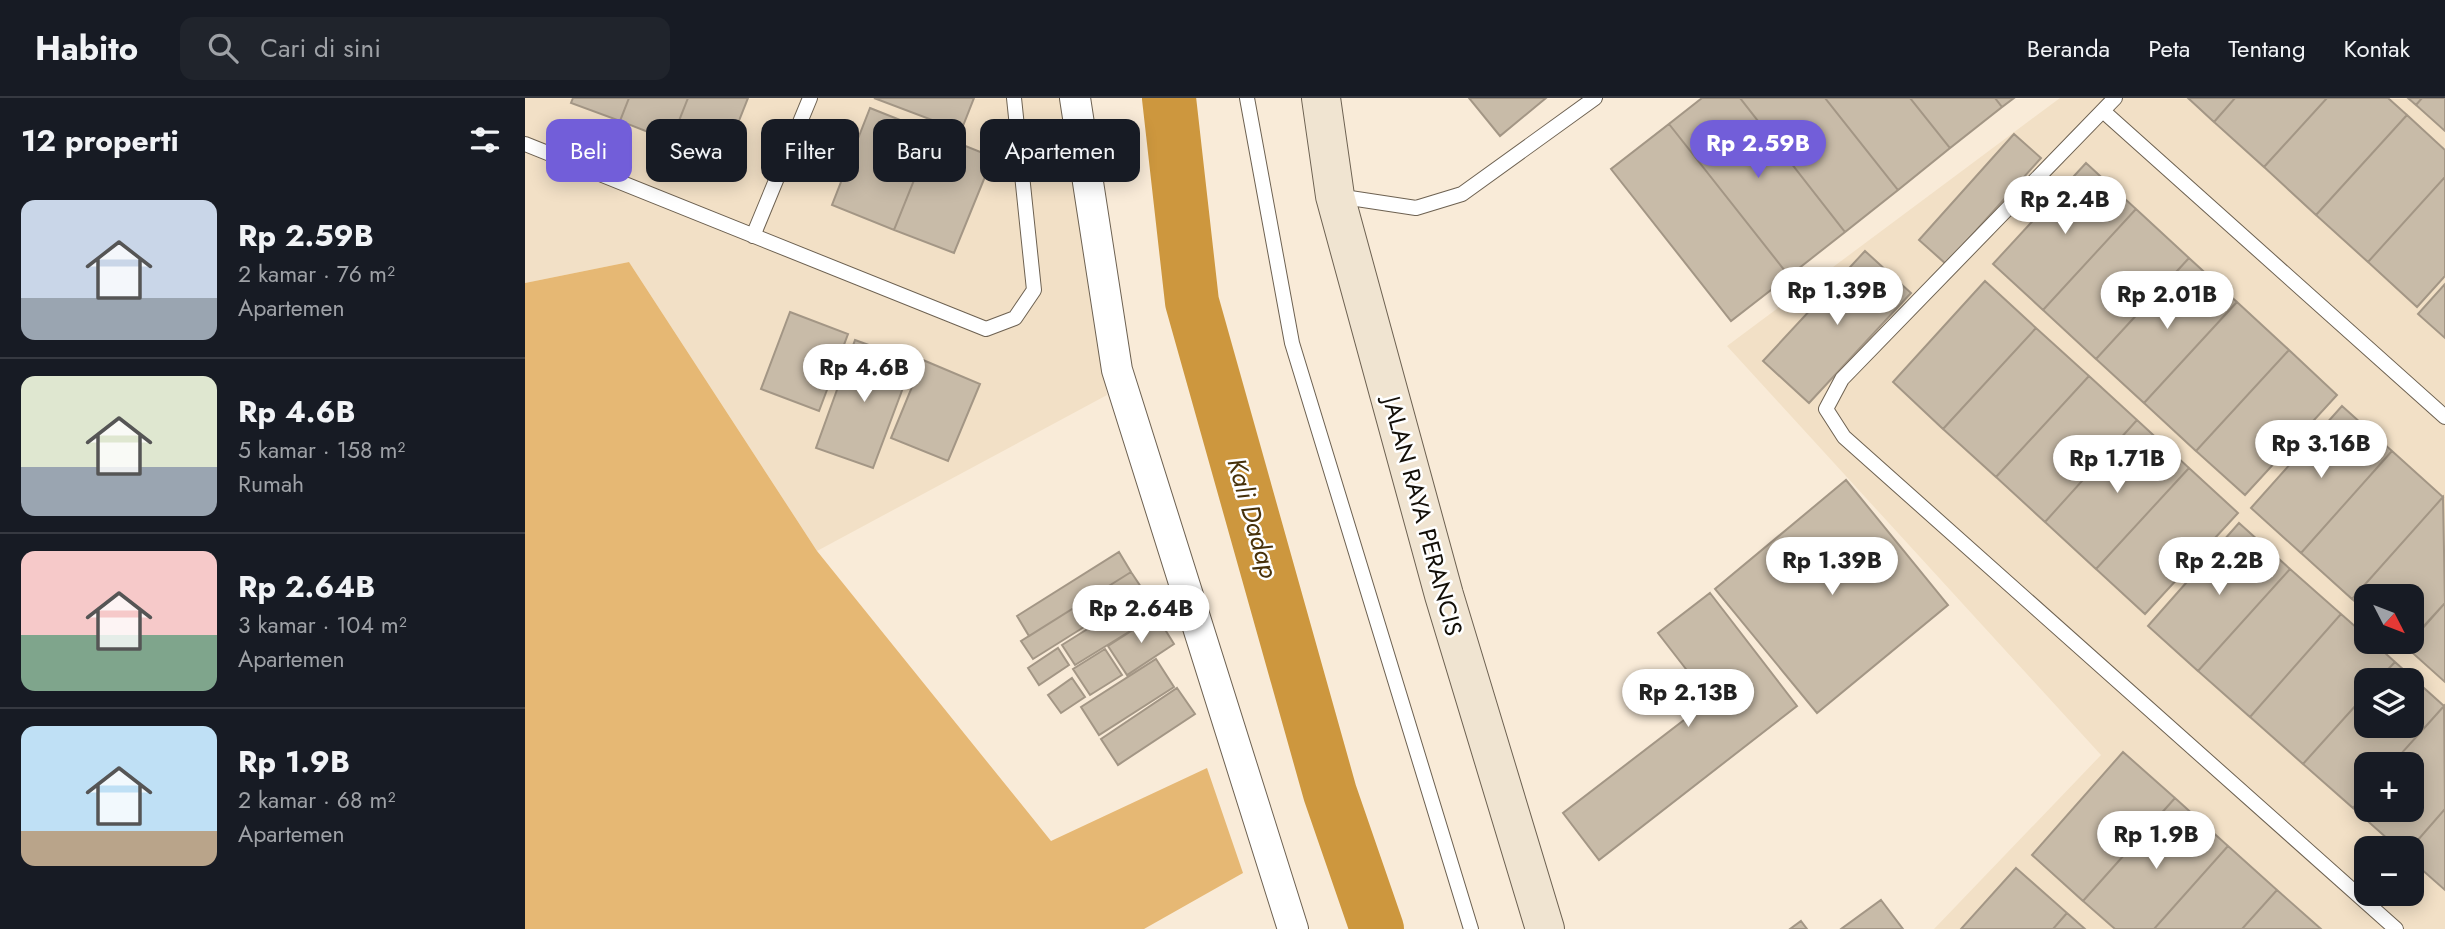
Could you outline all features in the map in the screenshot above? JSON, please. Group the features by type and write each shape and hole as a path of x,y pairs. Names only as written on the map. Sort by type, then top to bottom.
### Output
{"street":[{"path":"1075,98 1117,370 1293,929"},
{"name":"JALAN RAYA PERANCIS","path":"1321,98 1335,196 1444,594 1545,929"}],"lane":[{"path":"753,236 810,98"},
{"path":"525,144 986,329 1016,318 1034,290 1014,98"},
{"path":"1247,98 1292,343 1471,929"},
{"path":"1335,196 1416,208 1462,194 1595,98"},
{"path":"2115,98 1842,379 1826,409 1844,437 2396,929"},
{"path":"2103,111 2445,417"}],"shaded area":[{"path":"525,98 1066,98 1069,119 980,119 980,182 1078,182 1107,395 817,551 629,262 525,283"},
{"path":"2060,98 2445,98 2445,929 1934,929 2101,755 1727,346"},
{"path":"629,262 817,551 1051,841 1207,768 1243,873 1144,929 525,929 525,283"}],"building":[{"path":"573,98 629,98 621,119 571,103"},
{"path":"629,98 688,98 680,119 646,119 646,131 632,126 632,119 621,119"},
{"path":"688,98 748,98 740,119 680,119"},
{"path":"874,98 974,98 966,119 929,119"},
{"path":"1469,98 1546,98 1500,136"},
{"path":"1702,98 1740,98 1845,232 1789,276 1669,124"},
{"path":"1740,98 1825,98 1898,190 1845,232"},
{"path":"1825,98 1910,98 1950,148 1898,190"},
{"path":"1910,98 1995,98 2002,107 1950,148"},
{"path":"1995,98 2014,98 2002,107"},
{"path":"2188,98 2235,98 2214,122"},
{"path":"2235,98 2327,98 2264,167 2214,122"},
{"path":"2327,98 2388,98 2407,115 2316,215 2264,167"},
{"path":"2408,98 2422,98 2416,105"},
{"path":"2422,98 2445,98 2445,131 2416,105"},
{"path":"870,108 898,119 873,119 873,182 913,182 894,230 832,205 841,182 859,182 859,136"},
{"path":"2407,115 2445,150 2445,177 2368,262 2316,215"},
{"path":"1669,124 1789,276 1731,321 1611,169"},
{"path":"2014,134 2041,158 1946,264 1919,240"},
{"path":"966,146 980,152 980,182 983,182 954,253 894,230 913,182 966,182"},
{"path":"2086,163 2136,209 2043,310 1993,264"},
{"path":"2445,177 2445,276 2417,307 2368,262"},
{"path":"2136,209 2189,258 2096,359 2043,310"},
{"path":"1865,251 1911,293 1809,403 1763,361"},
{"path":"2189,258 2237,302 2144,403 2096,359"},
{"path":"1985,281 2036,328 1943,429 1893,382"},
{"path":"2445,284 2445,338 2418,314"},
{"path":"2237,302 2289,350 2196,451 2144,403"},
{"path":"790,312 848,334 819,411 761,389"},
{"path":"2036,328 2089,376 1996,477 1943,429"},
{"path":"855,340 913,361 873,468 816,448"},
{"path":"2289,350 2337,395 2245,495 2196,451"},
{"path":"923,360 980,384 948,461 891,438"},
{"path":"2089,376 2137,420 2045,522 1996,477"},
{"path":"2342,406 2392,451 2301,553 2251,508"},
{"path":"2137,420 2189,468 2096,569 2045,522"},
{"path":"2392,451 2443,497 2365,584 2354,584 2352,599 2301,553"},
{"path":"2189,468 2238,513 2145,614 2096,569"},
{"path":"1846,480 1948,605 1817,713 1715,589"},
{"path":"2443,497 2445,603 2424,626 2424,584 2365,584"},
{"path":"2239,523 2290,569 2198,671 2148,626"},
{"path":"1119,552 1131,572 1029,636 1017,616"},
{"path":"2290,569 2341,614 2250,717 2198,671"},
{"path":"1131,572 1143,590 1033,659 1021,641"},
{"path":"1145,593 1158,614 1075,665 1062,645"},
{"path":"1710,593 1797,706 1599,860 1563,813 1710,700 1658,633"},
{"path":"2445,603 2445,682 2414,654 2424,654 2424,627"},
{"path":"2341,614 2354,625 2354,654 2386,654 2395,662 2389,668 2354,668 2354,707 2303,764 2250,717"},
{"path":"1156,615 1174,644 1127,675 1108,646"},
{"path":"1058,648 1069,665 1039,685 1028,668"},
{"path":"1105,649 1122,675 1090,695 1073,669"},
{"path":"1156,659 1174,687 1099,735 1081,707"},
{"path":"2395,662 2402,668 2389,668"},
{"path":"1072,678 1085,697 1061,713 1048,695"},
{"path":"1177,688 1195,714 1118,765 1101,739"},
{"path":"2424,688 2444,706 2424,728"},
{"path":"2444,706 2445,809 2421,836 2384,836 2369,822 2424,822 2424,752 2403,752 2415,738 2424,738 2424,728"},
{"path":"2354,707 2354,738 2415,738 2403,752 2354,752 2353,808 2303,764"},
{"path":"2123,752 2175,798 2083,901 2032,855"},
{"path":"2175,798 2228,846 2154,929 2115,929 2083,901"},
{"path":"2445,809 2445,890 2424,871 2424,836 2421,836"},
{"path":"2228,846 2277,890 2242,929 2154,929"},
{"path":"2016,868 2067,913 2053,929 1961,929"},
{"path":"2277,890 2321,929 2242,929"},
{"path":"1881,900 1903,929 1841,929"},
{"path":"2067,913 2085,929 2053,929"},
{"path":"1801,921 1807,929 1790,929"}],"waterway":[{"name":"Kali Dadap","path":"1169,98 1192,302 1330,793 1377,929"}]}
